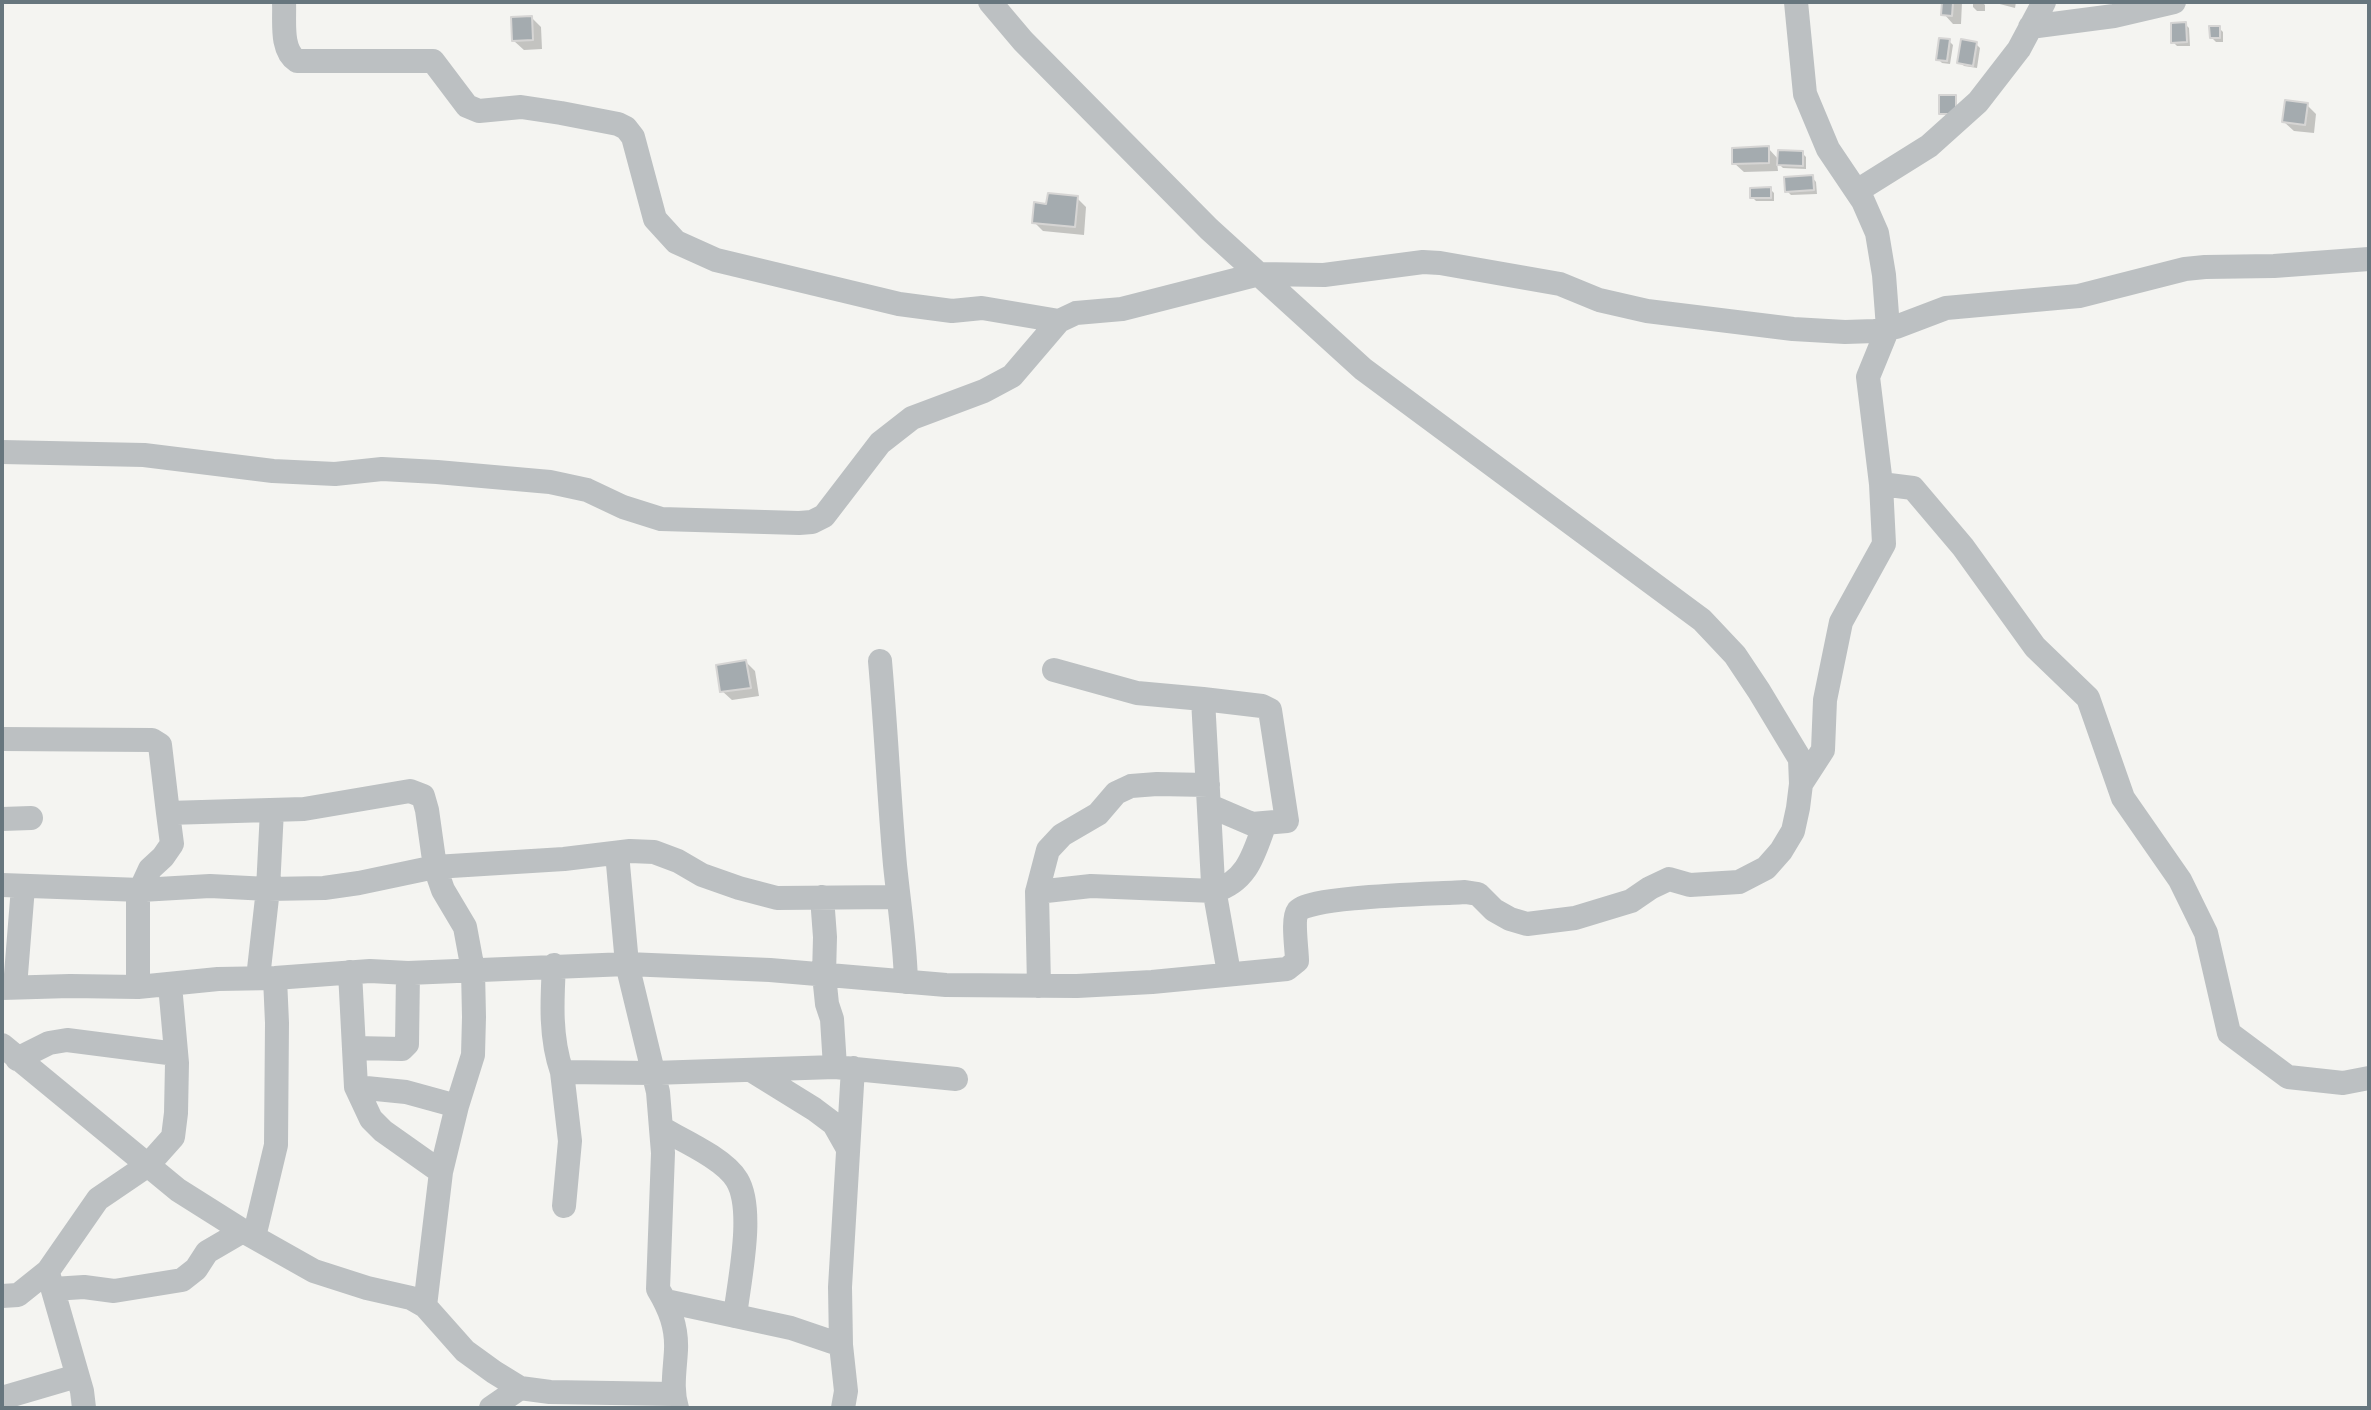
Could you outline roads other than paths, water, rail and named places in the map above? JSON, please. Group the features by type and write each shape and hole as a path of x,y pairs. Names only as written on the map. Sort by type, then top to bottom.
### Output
{"street":[{"path":"284,2 286,47 290,56 297,61 433,61 467,106 479,111 521,107 626,128 633,137 655,219 676,242 716,260 899,304 952,311 982,308 1059,321"},
{"path":"898,897 777,898 702,875 654,852 435,867 324,888 210,886 141,890 13,886 9,987 138,987 350,972 408,973 627,964 692,965 946,985 1137,983 1287,969 1297,961 1295,920 1297,911 1304,906 1351,898 1465,892 1478,894 1494,910 1527,924 1575,918 1631,901 1669,879 1690,885 1739,882 1766,868 1793,831 1801,784 1800,759 1735,655 1702,620 1363,369 1209,229 1034,52 990,2"},
{"path":"1796,2 1805,94 1828,149 1857,191 1877,233 1888,328 1868,377 1881,484 1884,544 1841,622 1825,700 1823,750 1801,784"},
{"path":"2030,27 2037,2"},
{"path":"1857,191 1929,146 1978,102 2019,49 2044,2"},
{"path":"2030,27 2114,16 2174,2"},
{"path":"2,452 144,455 273,471 335,474 382,469 451,473 550,482 587,490 623,507 661,519 812,522 824,516 880,443 912,418 984,391 1012,376 1059,321 1076,313 1122,309 1259,274 1324,275 1423,262 1440,263 1560,284 1599,300 1647,311 1793,329 1845,332 1888,328 1946,308 2079,296 2185,269 2369,259"},
{"path":"1881,484 1913,488 1963,547 2035,647 2088,698 2123,798 2180,880 2206,933 2229,1033 2288,1077 2343,1083 2369,1078"},
{"path":"880,661 898,897 906,946 906,982"},
{"path":"1039,986 1037,892 1048,850 1062,835 1098,814 1116,793 1131,786 1157,784 1209,796 1252,824 1287,821 1270,710 1262,706 1137,693 1054,670"},
{"path":"1203,699 1214,891 1229,973"},
{"path":"2,739 152,740 160,745 172,844 150,869 138,895 138,987"},
{"path":"168,813 304,809 410,791 423,796 435,867 443,890 465,927 473,970 473,1055 441,1172 425,1306"},
{"path":"50,1280 114,1291 182,1280 196,1269 207,1252 248,1234 276,1145 277,1023 267,978 272,810"},
{"path":"2,819 31,818"},
{"path":"1037,892 1091,886 1214,891 1226,887 1248,868 1265,823"},
{"path":"9,1052 178,1190 314,1271 411,1298 425,1306 465,1351 520,1388 675,1401 674,1321 658,1289 662,1225 658,1092 627,964 617,853"},
{"path":"822,897 827,1004 844,1068 847,1147 840,1287 846,1391 843,1408"},
{"path":"554,965 552,1009 556,1054 562,1072 570,1141 564,1206"},
{"path":"350,972 356,1087 371,1119 441,1172"},
{"path":"355,1048 402,1049 407,1044 408,973"},
{"path":"2,1296 18,1295 50,1280 98,1199 148,1165 173,1137 176,1054 170,985"},
{"path":"9,1052 67,1040 176,1054"},
{"path":"562,1072 844,1068 956,1079"},
{"path":"751,1070 834,1124 847,1147"},
{"path":"356,1087 406,1092 457,1106"},
{"path":"661,1128 712,1156 736,1178 745,1198 745,1234 735,1316"},
{"path":"50,1280 84,1408"},
{"path":"666,1301 791,1328 841,1345"},
{"path":"7,1398 77,1376"},
{"path":"491,1408 520,1388"}]}
